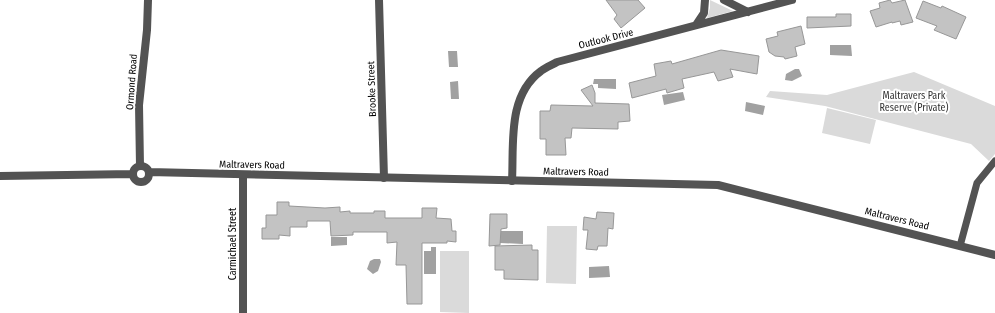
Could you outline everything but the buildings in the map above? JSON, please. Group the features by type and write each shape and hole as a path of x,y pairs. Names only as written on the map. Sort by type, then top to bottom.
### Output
{"street":[{"name":"Ormond Road","path":"140,166 140,105 147,30 148,0"},
{"name":"Brooke Street","path":"379,0 384,178"},
{"path":"696,25 704,13 705,0"},
{"path":"724,0 748,12"},
{"name":"Outlook Drive","path":"512,181 515,113 519,101 529,84 540,71 557,62 792,0"},
{"path":"140,166 147,168 149,172 147,180 142,182 137,181 133,174 135,169 140,166"},
{"name":"Maltravers Road","path":"149,172 718,185 994,255"},
{"path":"0,176 133,174"},
{"name":"Carmichael Street","path":"243,175 243,313"}],"lane":[{"path":"960,246 977,182 995,161"}],"green space":[{"path":"710,0 733,11 707,18 710,8"},
{"name":"Maltravers Park Reserve (Private)","path":"914,72 995,106 995,154 989,161 971,144 825,106 766,97 770,91 827,95"},
{"path":"827,108 876,120 870,144 822,133"},
{"path":"547,226 577,226 576,284 546,283"},
{"path":"440,251 469,251 469,313 440,312"}],"shaded area":[{"path":"830,45 851,45 852,56 830,55"},
{"path":"448,51 457,51 458,67 449,67"},
{"path":"795,69 799,69 802,76 792,81 785,80 786,74"},
{"path":"594,79 616,79 616,89 598,88 598,84 593,84"},
{"path":"458,81 459,99 451,99 450,82"},
{"path":"683,92 685,100 664,105 662,95"},
{"path":"746,102 765,106 763,115 745,111"},
{"path":"500,231 523,231 523,244 500,243"},
{"path":"331,237 347,237 347,245 331,246"},
{"path":"431,247 436,247 436,274 424,274 424,251 431,251"},
{"path":"380,259 381,262 378,271 373,274 367,269 370,261"},
{"path":"609,266 610,277 589,278 589,267"}]}
